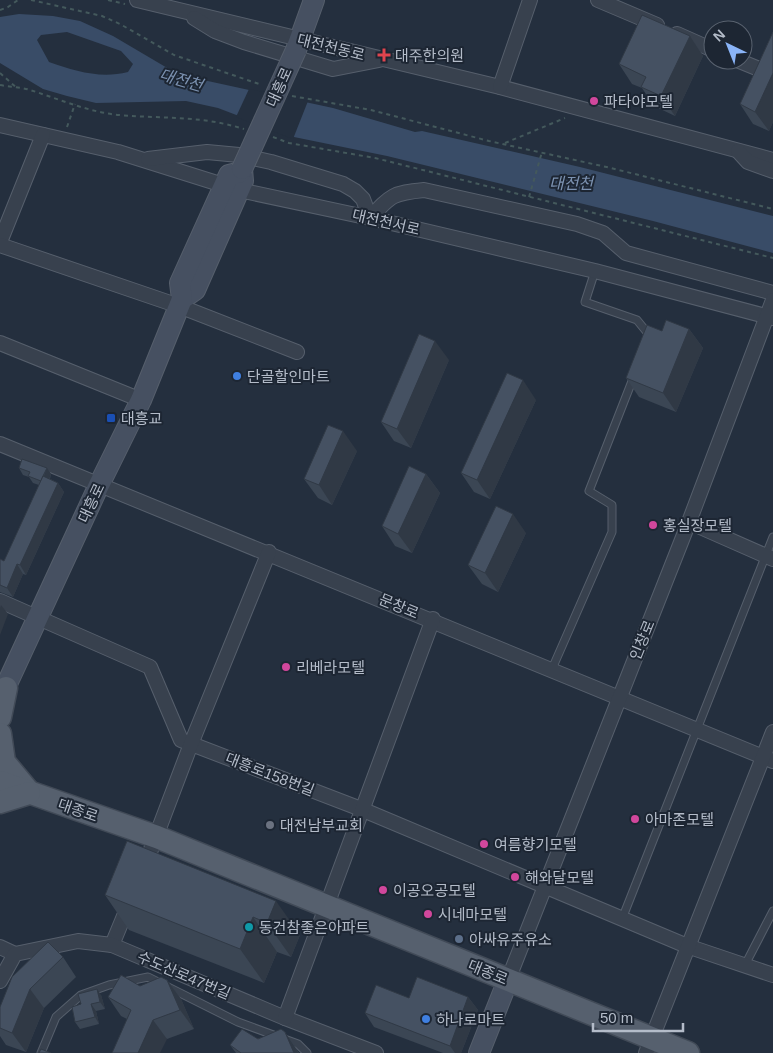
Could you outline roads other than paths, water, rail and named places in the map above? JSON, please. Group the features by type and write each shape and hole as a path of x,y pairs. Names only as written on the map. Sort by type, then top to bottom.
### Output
{"main road":[{"name":"대흥로","path":"2,693 99,485 141,400 180,303 195,290 237,179 298,45 314,0"},
{"path":"0,717 2,693"},
{"path":"0,734 4,762 29,793 0,802"},
{"name":"대종로","path":"0,782 157,837 325,905 508,980 648,1046 688,1053"},
{"path":"479,1053 508,980"}],"street":[{"name":"대전천동로","path":"137,0 163,3 298,45 382,60 500,86 773,160"},
{"path":"500,86 530,0"},
{"path":"598,0 703,46"},
{"path":"188,12 215,31 334,69 382,60"},
{"path":"753,67 759,69"},
{"name":"대전천서로","path":"0,125 237,179 370,218 595,271 769,317"},
{"path":"43,135 0,244 180,303 297,352"},
{"path":"738,151 748,162 773,171"},
{"path":"144,159 207,152 240,155 271,162 344,184 355,190 363,199 370,218 388,198 401,192 424,190 577,224 602,233 626,253 773,299"},
{"name":"인창로","path":"508,980 769,317 773,299"},
{"path":"0,343 141,400"},
{"name":"문창로","path":"0,444 269,552 698,728 768,759"},
{"path":"689,522 769,558"},
{"path":"112,945 157,837 191,744 269,552"},
{"name":"대흥로158번길","path":"0,601 150,667 181,740 362,809 687,946 773,975"},
{"path":"285,1018 325,905 433,620"},
{"path":"648,1046 687,946 768,759 773,732"},
{"name":"수도산로47번길","path":"15,954 78,941 112,945 285,1018 376,1053"},
{"path":"0,947 15,954 0,981"}],"lane":[{"path":"595,271 585,302 637,320 650,335 646,344"},
{"path":"552,669 612,532 612,505 589,492 636,372"},
{"path":"622,919 698,728 769,558 773,537"},
{"path":"745,966 773,911"},
{"path":"42,1053 56,1017 80,995 109,985 148,977 238,1022 298,1044 307,1053"}],"water":[{"name":"대전천","path":"19,14 53,16 80,21 113,36 169,69 194,78 333,108 415,132 422,131 580,167 773,216 773,253 653,221 387,156 294,137 218,108 186,101 96,103 43,89 0,63 0,17","holes":["67,32 121,51 133,64 128,72 108,75 88,73 49,62 37,40 41,35"]}],"place":[{"name":"대주한의원","path":"384,55"},
{"name":"파타야모텔","path":"594,101"},
{"name":"단골할인마트","path":"237,376"},
{"name":"대흥교","path":"111,418"},
{"name":"홍실장모텔","path":"653,525"},
{"name":"리베라모텔","path":"286,667"},
{"name":"아마존모텔","path":"635,819"},
{"name":"대전남부교회","path":"270,825"},
{"name":"여름향기모텔","path":"484,844"},
{"name":"해와달모텔","path":"515,877"},
{"name":"이공오공모텔","path":"383,890"},
{"name":"시네마모텔","path":"428,914"},
{"name":"동건참좋은아파트","path":"249,927"},
{"name":"아싸유주유소","path":"459,939"},
{"name":"하나로마트","path":"426,1019"}]}
